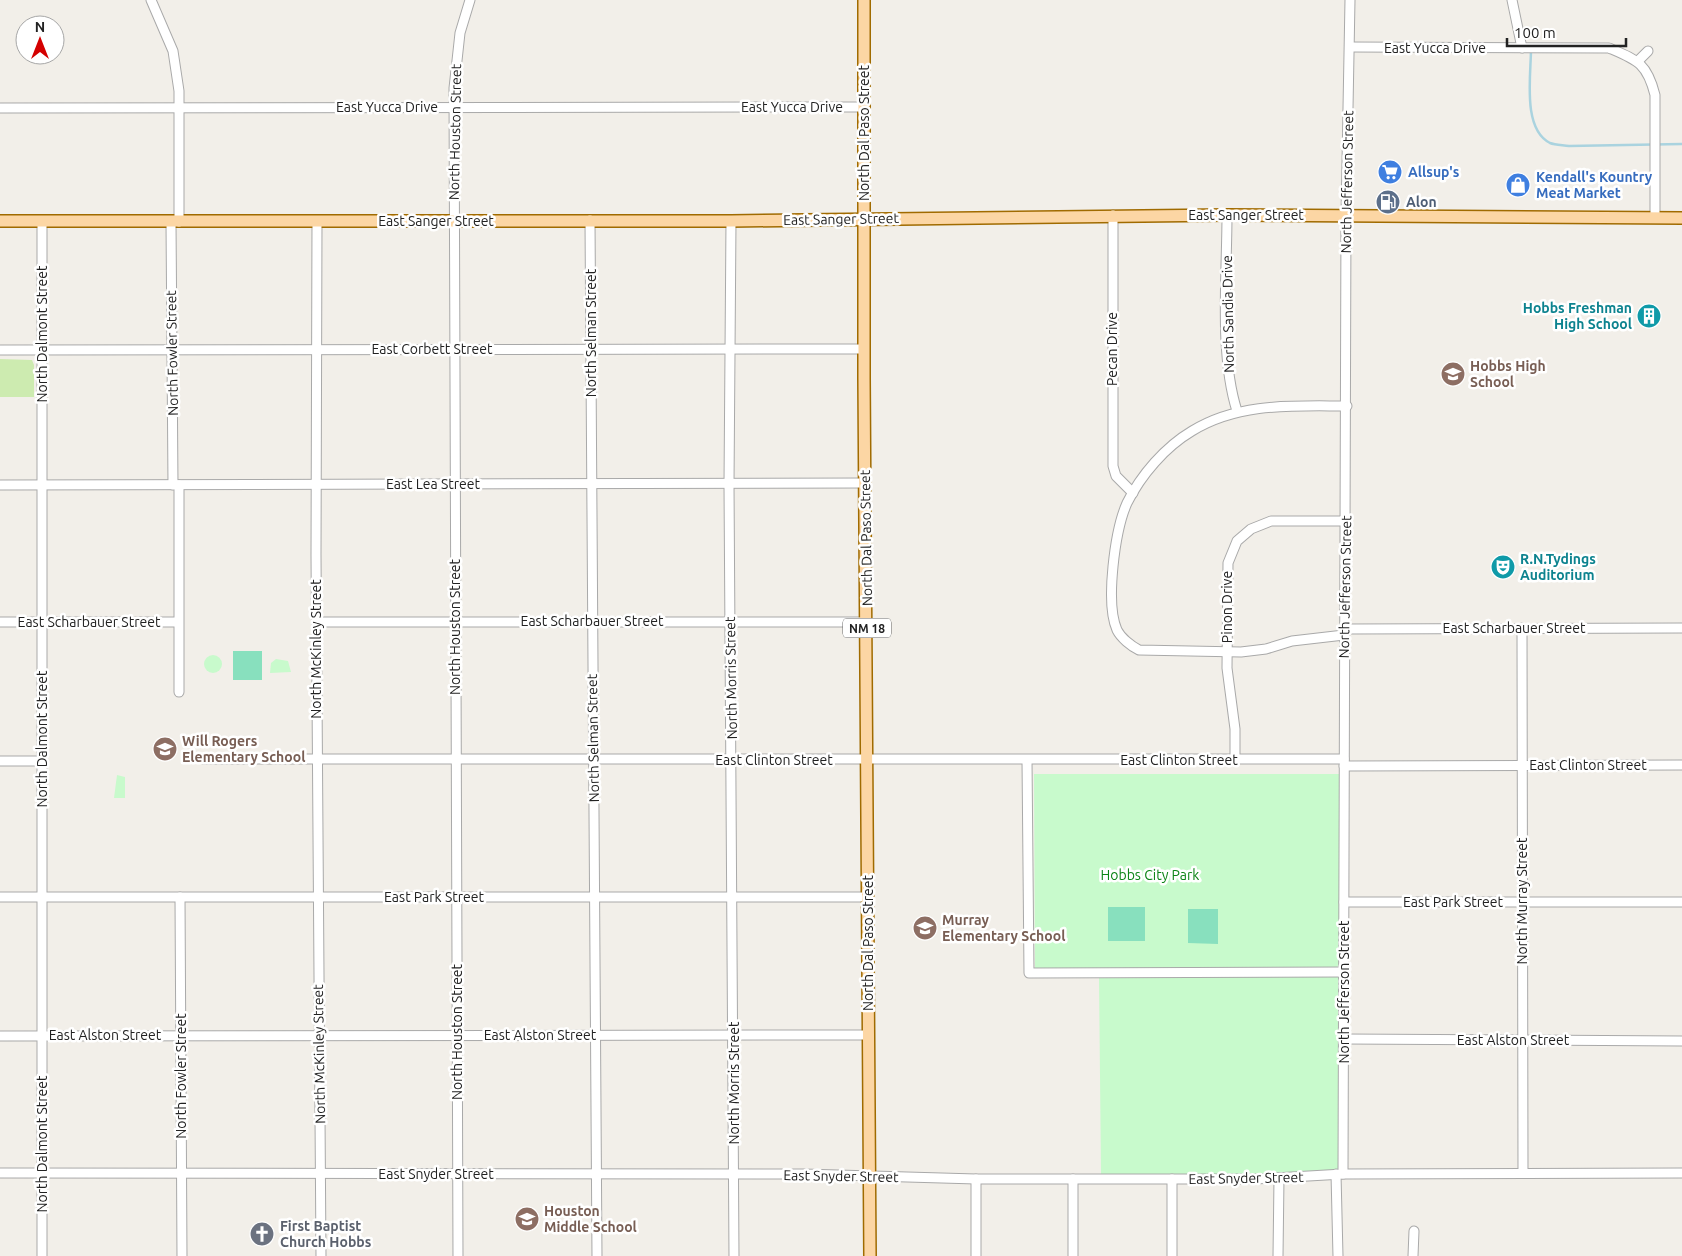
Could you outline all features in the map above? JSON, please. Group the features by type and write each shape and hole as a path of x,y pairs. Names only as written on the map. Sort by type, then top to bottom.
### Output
{"main road":[{"name":"North Dal Paso Street","path":"864,0 864,349 870,1256"},
{"name":"East Sanger Street","path":"0,221 731,220 1113,215 1682,218"},
{"path":"0,216 20,217 27,221"}],"street":[{"name":"North Fowler Street","path":"151,0 172,51 179,90 173,350 179,692"},
{"name":"North Houston Street","path":"458,1256 454,107 457,51 470,0"},
{"name":"North Jefferson Street","path":"1338,1256 1344,1039 1346,216 1350,0"},
{"path":"1512,0 1522,48"},
{"name":"East Yucca Drive","path":"1350,47 1609,48 1638,61"},
{"path":"1648,51 1638,61 1651,79 1655,95 1655,218"},
{"name":"East Yucca Drive","path":"0,108 864,107"},
{"name":"Pecan Drive","path":"1113,215 1113,466 1120,480 1133,493"},
{"name":"North Sandia Drive","path":"1227,215 1227,362 1229,386 1237,411"},
{"name":"North Selman Street","path":"590,220 597,1256"},
{"name":"North Morris Street","path":"731,220 730,621 734,1256"},
{"name":"North Dalmont Street","path":"42,221 42,1256"},
{"name":"North McKinley Street","path":"318,221 316,484 318,1035 321,1256"},
{"name":"East Corbett Street","path":"0,350 864,349"},
{"name":"East Scharbauer Street","path":"1347,406 1278,407 1237,411 1211,421 1183,438 1162,454 1133,493 1118,531 1113,562 1114,618 1117,631 1131,645 1139,650 1227,652 1266,649 1292,640 1345,632 1522,628 1682,628"},
{"name":"East Lea Street","path":"0,484 866,483"},
{"name":"Pinon Drive","path":"1235,760 1227,652 1228,563 1237,541 1251,529 1271,520 1346,520"},
{"name":"East Scharbauer Street","path":"0,622 178,622"},
{"name":"East Scharbauer Street","path":"317,622 867,622"},
{"name":"North Murray Street","path":"1522,628 1523,1173"},
{"name":"East Clinton Street","path":"204,759 1235,760 1522,765 1682,765"},
{"path":"1027,760 1029,973 1344,972"},
{"path":"0,761 41,761"},
{"name":"East Park Street","path":"0,897 868,897"},
{"name":"North Fowler Street","path":"180,897 182,1256"},
{"name":"East Park Street","path":"1344,902 1682,902"},
{"name":"East Alston Street","path":"0,1036 869,1035"},
{"name":"East Alston Street","path":"1344,1039 1682,1041"},
{"name":"East Snyder Street","path":"0,1173 734,1174 976,1179 1279,1178 1340,1174 1682,1173"},
{"path":"1278,1256 1279,1178"},
{"path":"976,1179 976,1256"},
{"path":"1074,1179 1074,1256"},
{"path":"1172,1179 1172,1256"},
{"path":"1413,1256 1414,1231"}],"green space":[{"path":"0,359 32,360 34,365 34,397 0,397"},
{"path":"233,651 262,651 262,680 233,680"},
{"path":"213,655 219,658 222,664 219,670 213,673 207,670 204,664 207,658"},
{"path":"276,659 288,661 291,672 270,673 271,663"},
{"name":"Hobbs City Park","path":"1034,774 1340,774 1344,963 1333,969 1341,969 1342,1171 1247,1175 1101,1174 1099,977 1035,971"},
{"path":"117,775 125,777 125,798 114,798"},
{"path":"1108,907 1145,907 1145,941 1108,941"},
{"path":"1188,909 1218,909 1218,944 1188,943"}],"waterway":[{"path":"1531,49 1530,100 1532,114 1535,126 1541,136 1550,143 1569,146 1682,144"}],"place":[{"name":"Allsup's","path":"1390,172"},
{"name":"Kendall's Kountry Meat Market","path":"1518,185"},
{"name":"Alon","path":"1388,202"},
{"name":"Hobbs Freshman High School","path":"1649,316"},
{"name":"Hobbs High School","path":"1453,374"},
{"name":"R.N.Tydings Auditorium","path":"1503,567"},
{"name":"Will Rogers Elementary School","path":"165,749"},
{"name":"Murray Elementary School","path":"925,928"},
{"name":"Houston Middle School","path":"527,1219"},
{"name":"First Baptist Church Hobbs","path":"262,1234"}]}
